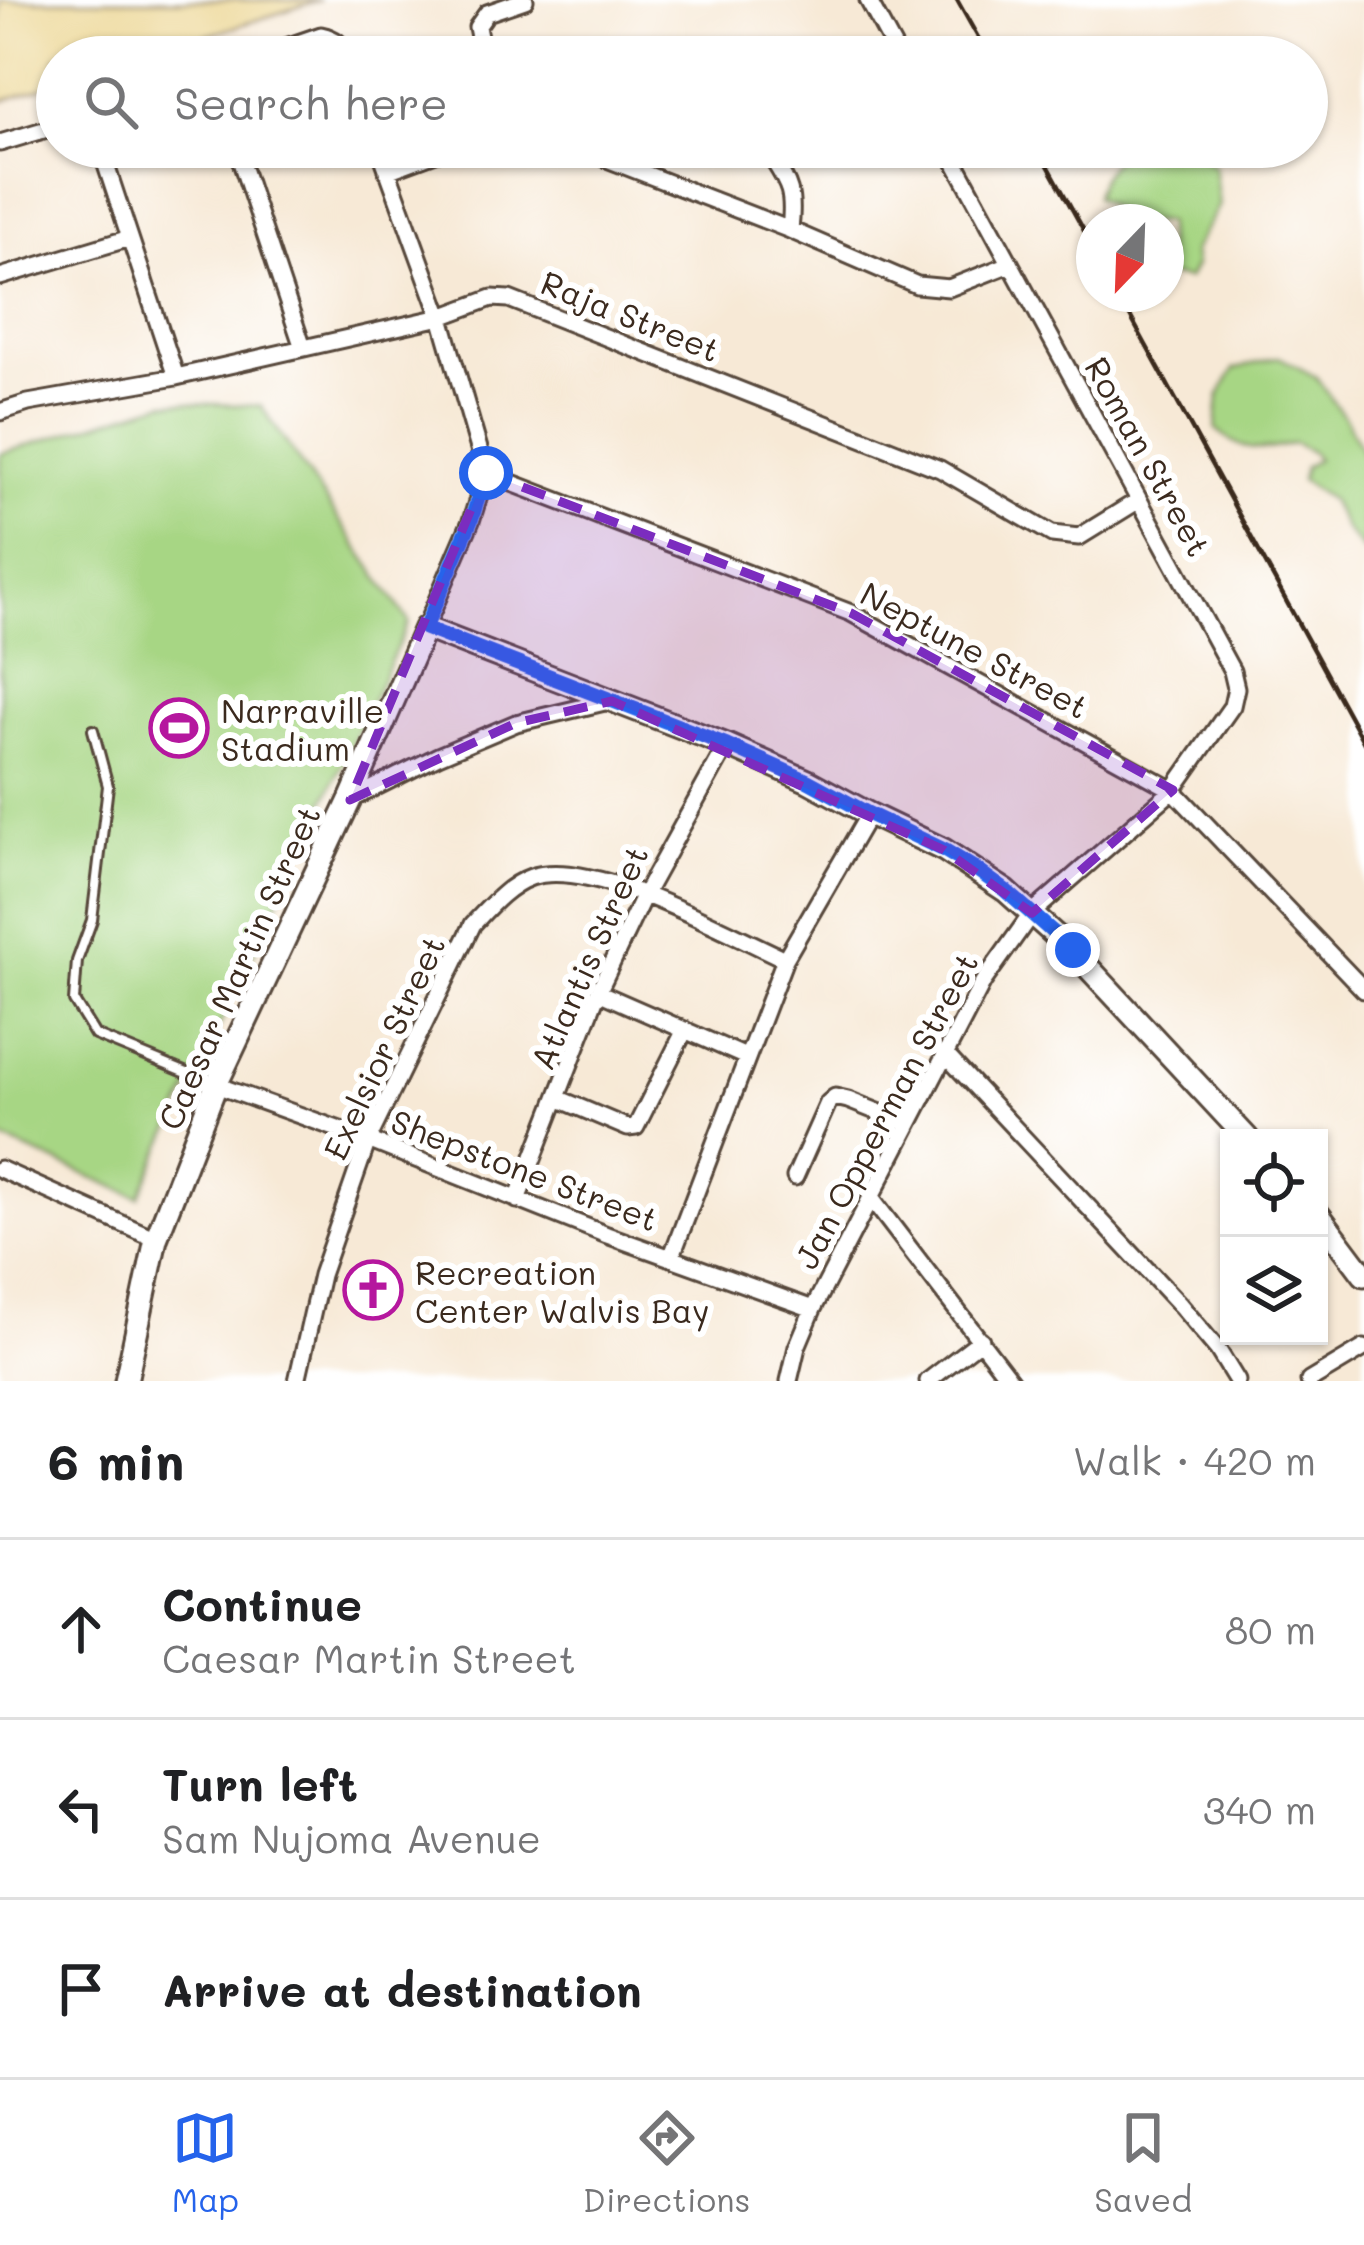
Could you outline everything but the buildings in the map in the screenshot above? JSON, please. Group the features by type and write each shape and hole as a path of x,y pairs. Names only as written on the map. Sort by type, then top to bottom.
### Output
{"street":[{"path":"479,36 477,27 487,13 525,0"},
{"path":"868,0 887,36"},
{"path":"0,143 36,132"},
{"path":"107,168 176,377"},
{"path":"243,168 303,348"},
{"path":"386,168 441,317 486,473"},
{"path":"387,171 395,168"},
{"path":"649,168 917,285 950,287 1010,264"},
{"path":"778,168 794,202 790,230"},
{"name":"Roman Street","path":"958,168 1232,670 1236,688 1232,706 1173,790"},
{"path":"0,277 130,238"},
{"name":"Raja Street","path":"0,412 441,317 492,298 509,299 940,469 1052,534 1079,537 1139,500"},
{"name":"Caesar Martin Street","path":"126,1381 156,1239 216,1085 350,800 471,521 486,473"},
{"name":"Neptune Street","path":"486,473 850,614 1173,790 1364,990"},
{"path":"425,628 727,745 808,781 977,870 1073,950 1239,1129"},
{"path":"350,800 516,723 612,700"},
{"name":"Atlantis Street","path":"517,1200 598,992 644,895 727,745"},
{"name":"Jan Opperman Street","path":"789,1381 813,1309 983,982 1032,913 1173,790"},
{"path":"671,1258 785,959 869,814"},
{"name":"Exelsior Street","path":"297,1381 321,1275 368,1140 455,958 473,925 492,904 527,878 553,873 584,875 644,895 785,959"},
{"path":"598,992 746,1057"},
{"path":"556,1098 628,1128 636,1127 685,1030"},
{"path":"944,1053 1180,1305 1237,1381"},
{"name":"Shepstone Street","path":"216,1085 813,1309"},
{"path":"795,1177 835,1097 908,1124"},
{"path":"0,1169 156,1239"},
{"path":"871,1198 1011,1381"},
{"path":"1328,1227 1364,1275"},
{"path":"928,1381 982,1340"},
{"path":"1310,1381 1364,1348"}],"lane":[{"path":"93,730 108,786 92,920 77,961 74,1001 95,1035 216,1085"}],"highlighted area":[{"path":"486,473 851,613 1173,790 1032,913 944,850 612,701 516,723 350,800"}],"green space":[{"path":"1108,168 1214,168 1219,205 1193,251 1195,266 1188,279 1184,278 1184,204 1106,204 1095,197"},
{"path":"1279,357 1316,377 1364,455 1364,551 1345,529 1330,500 1301,480 1304,467 1317,459 1311,452 1294,443 1243,447 1216,429 1219,396 1234,369"},
{"name":"Narraville Stadium","path":"165,402 261,406 409,622 139,1197 0,1138 0,454"}],"sand":[{"path":"0,0 320,0 206,36 36,36 36,90 0,102"}],"railway":[{"path":"957,0 977,36"},
{"path":"1050,168 1076,216"},
{"path":"1128,312 1364,743"}],"place":[{"name":"Narraville Stadium","path":"179,728"},
{"name":"Recreation Center Walvis Bay","path":"373,1290"}],"route":[{"path":"486,473 471,521 425,628 808,781 977,870 1073,950"}]}
